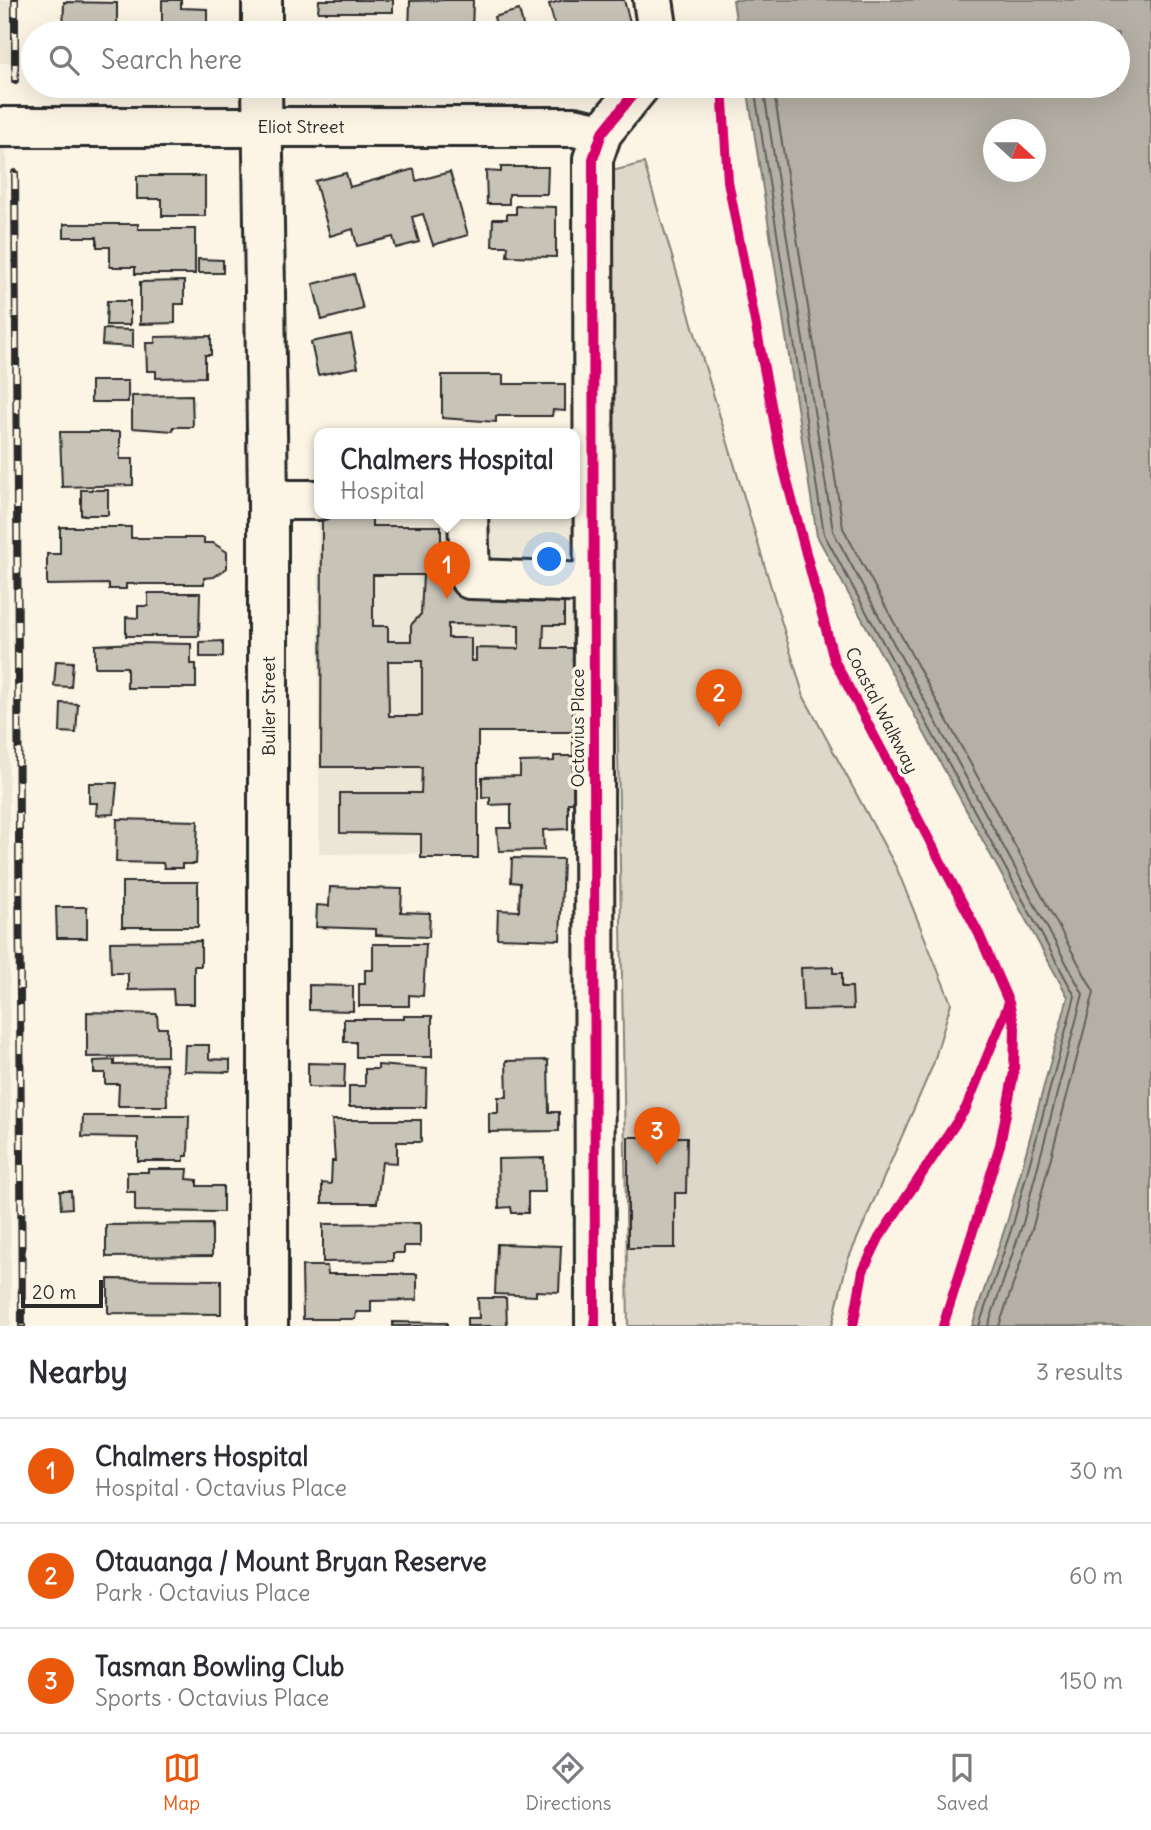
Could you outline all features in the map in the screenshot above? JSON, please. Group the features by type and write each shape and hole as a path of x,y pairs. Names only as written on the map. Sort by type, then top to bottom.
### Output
{"street":[{"path":"262,0 262,21"},
{"path":"653,0 656,21"},
{"name":"Buller Street","path":"262,98 268,500 268,1326"},
{"path":"602,133 630,98"},
{"name":"Eliot Street","path":"0,127 574,127 602,133"},
{"name":"Octavius Place","path":"595,1326 593,159 602,133"},
{"path":"268,500 314,500"},
{"path":"468,519 470,579 594,583"}],"shaded area":[{"path":"0,0 12,0 13,63 0,63"},
{"path":"0,138 6,138 11,1326 0,1326"},
{"path":"644,163 804,697 897,869 951,1003 933,1065 847,1262 832,1326 628,1326 608,172"},
{"path":"318,519 575,519 576,732 475,733 475,853 319,854"}],"water":[{"path":"733,0 1151,0 1151,1326 972,1326 1008,1219 1068,997 817,536 749,98 1130,98 1130,21 736,21"}],"building":[{"path":"162,0 181,0 181,8 207,9 207,21 162,21"},
{"path":"319,0 393,0 393,12 318,12"},
{"path":"473,0 472,21 409,21 410,1"},
{"path":"564,0 624,0 630,21 554,21 549,4"},
{"path":"64,2 117,3 117,21 63,21"},
{"path":"519,10 522,21 495,21 494,17"},
{"path":"501,167 548,167 547,194 509,194 509,204 487,204 486,171 501,172"},
{"path":"414,169 416,181 450,172 468,235 433,245 423,214 412,217 419,242 396,248 393,237 357,246 353,229 330,236 315,181 346,173 350,187"},
{"path":"137,176 205,176 205,216 162,216 162,199 137,199"},
{"path":"516,206 556,207 556,257 507,256 508,246 492,246 493,219 507,219 507,214 516,214"},
{"path":"64,224 138,224 138,229 195,229 195,274 135,274 135,267 110,267 110,247 97,247 97,237 64,237"},
{"path":"198,259 223,260 223,273 198,273"},
{"path":"354,274 363,309 322,320 313,284"},
{"path":"184,281 184,304 175,304 175,323 140,324 140,282"},
{"path":"107,301 130,301 130,325 106,325"},
{"path":"103,329 133,330 133,347 102,345"},
{"path":"351,334 358,367 318,375 311,342"},
{"path":"211,336 211,355 205,355 205,377 156,378 156,371 147,371 146,343 155,343 155,337"},
{"path":"442,375 503,375 503,384 565,384 565,411 553,410 552,416 496,416 496,422 442,418"},
{"path":"91,381 128,381 128,402 91,402"},
{"path":"192,395 193,427 173,427 173,431 132,428 132,396"},
{"path":"60,432 120,432 120,459 133,459 133,485 62,487"},
{"path":"81,490 108,490 108,515 81,515"},
{"path":"322,519 372,519 372,526 441,526 441,585 564,585 564,625 544,625 543,648 573,648 573,732 478,732 478,858 421,858 421,834 340,833 340,793 421,793 422,767 321,767","holes":["373,575 423,575 421,614 411,625 411,641 388,641 388,626 373,626","448,624 519,625 519,649 476,648 476,661 471,661 471,638 448,638","388,661 422,661 422,716 389,716"]},
{"path":"60,527 131,527 131,538 204,538 204,543 213,543 227,552 227,568 214,577 204,578 204,584 126,584 126,589 109,589 109,584 47,585 47,554 60,554"},
{"path":"148,593 200,593 199,636 126,636 126,617 138,618 138,606 148,606"},
{"path":"223,641 223,657 200,657 200,642"},
{"path":"191,644 191,664 196,664 196,688 127,688 127,667 95,667 95,645"},
{"path":"56,661 73,662 71,687 54,686"},
{"path":"61,703 78,704 76,733 60,732"},
{"path":"554,756 573,756 574,803 568,803 568,829 543,830 544,850 499,851 497,828 511,828 511,804 490,805 490,797 482,798 482,777 520,776 520,762 554,761"},
{"path":"89,783 117,783 114,814 96,815 97,803 89,803"},
{"path":"117,819 198,821 196,864 182,864 182,868 164,868 163,863 116,862"},
{"path":"512,858 563,859 560,940 497,938 498,910 519,911 520,883 511,882"},
{"path":"122,882 198,882 198,927 122,927"},
{"path":"330,887 402,889 401,912 430,913 429,937 376,935 376,929 316,927 317,905 329,906"},
{"path":"56,907 87,907 87,938 57,938"},
{"path":"201,941 201,966 194,966 194,1004 174,1004 173,989 128,990 128,973 111,973 110,942"},
{"path":"373,944 426,944 423,996 409,995 409,1006 359,1006 359,984 365,984 365,970 373,970"},
{"path":"833,967 833,973 842,973 842,987 852,987 853,1009 803,1010 801,968"},
{"path":"309,985 353,986 353,1011 309,1010"},
{"path":"87,1012 157,1014 158,1028 167,1028 167,1056 87,1057"},
{"path":"404,1016 432,1016 432,1057 356,1057 356,1042 344,1042 344,1019 404,1019"},
{"path":"185,1045 209,1045 209,1059 230,1060 230,1072 184,1071"},
{"path":"114,1060 114,1065 166,1064 167,1106 118,1106 119,1084 105,1084 105,1073 94,1073 94,1061"},
{"path":"548,1060 549,1112 559,1112 559,1131 489,1132 489,1113 498,1113 498,1097 507,1097 506,1061"},
{"path":"308,1063 345,1064 344,1088 308,1087"},
{"path":"378,1065 427,1069 426,1107 349,1107 349,1086 365,1086 365,1069 378,1069"},
{"path":"83,1116 189,1116 188,1156 184,1156 184,1161 138,1161 138,1138 82,1137"},
{"path":"332,1120 421,1120 421,1142 397,1142 397,1163 382,1162 377,1203 322,1203 322,1183 331,1184 332,1161 335,1161"},
{"path":"628,1137 687,1137 686,1193 675,1193 675,1248 628,1248"},
{"path":"544,1158 545,1192 528,1192 528,1213 512,1213 511,1207 499,1208 498,1159"},
{"path":"148,1169 188,1169 187,1179 197,1180 197,1186 223,1186 223,1212 135,1211 135,1192 127,1192 127,1172 148,1172"},
{"path":"60,1191 71,1191 72,1208 61,1209"},
{"path":"420,1223 420,1246 404,1246 404,1253 393,1253 393,1261 323,1262 323,1224"},
{"path":"212,1224 212,1256 106,1257 106,1225"},
{"path":"497,1244 561,1246 559,1292 536,1291 536,1296 495,1294"},
{"path":"302,1266 327,1266 328,1274 417,1274 417,1300 371,1301 371,1312 356,1312 355,1319 303,1319"},
{"path":"108,1279 221,1280 221,1314 108,1313"},
{"path":"478,1298 506,1298 507,1326 467,1326 467,1318 479,1318"},
{"path":"393,1322 447,1323 447,1326 393,1326"}],"railway":[{"path":"15,0 15,80"},
{"path":"15,173 22,1326"}],"cycle path":[{"path":"595,1326 593,159 602,133 630,98"},
{"name":"Coastal Walkway","path":"723,98 728,181 782,462 834,660 979,934 1009,1003 1015,1028 1014,1072 1000,1145 943,1326"},
{"path":"853,1326 863,1271 879,1238 966,1108 1009,1003"}],"place":[{"name":"Chalmers Hospital","path":"447,599"},
{"name":"Otauanga / Mount Bryan Reserve","path":"719,727"},
{"name":"Tasman Bowling Club","path":"657,1165"}]}
